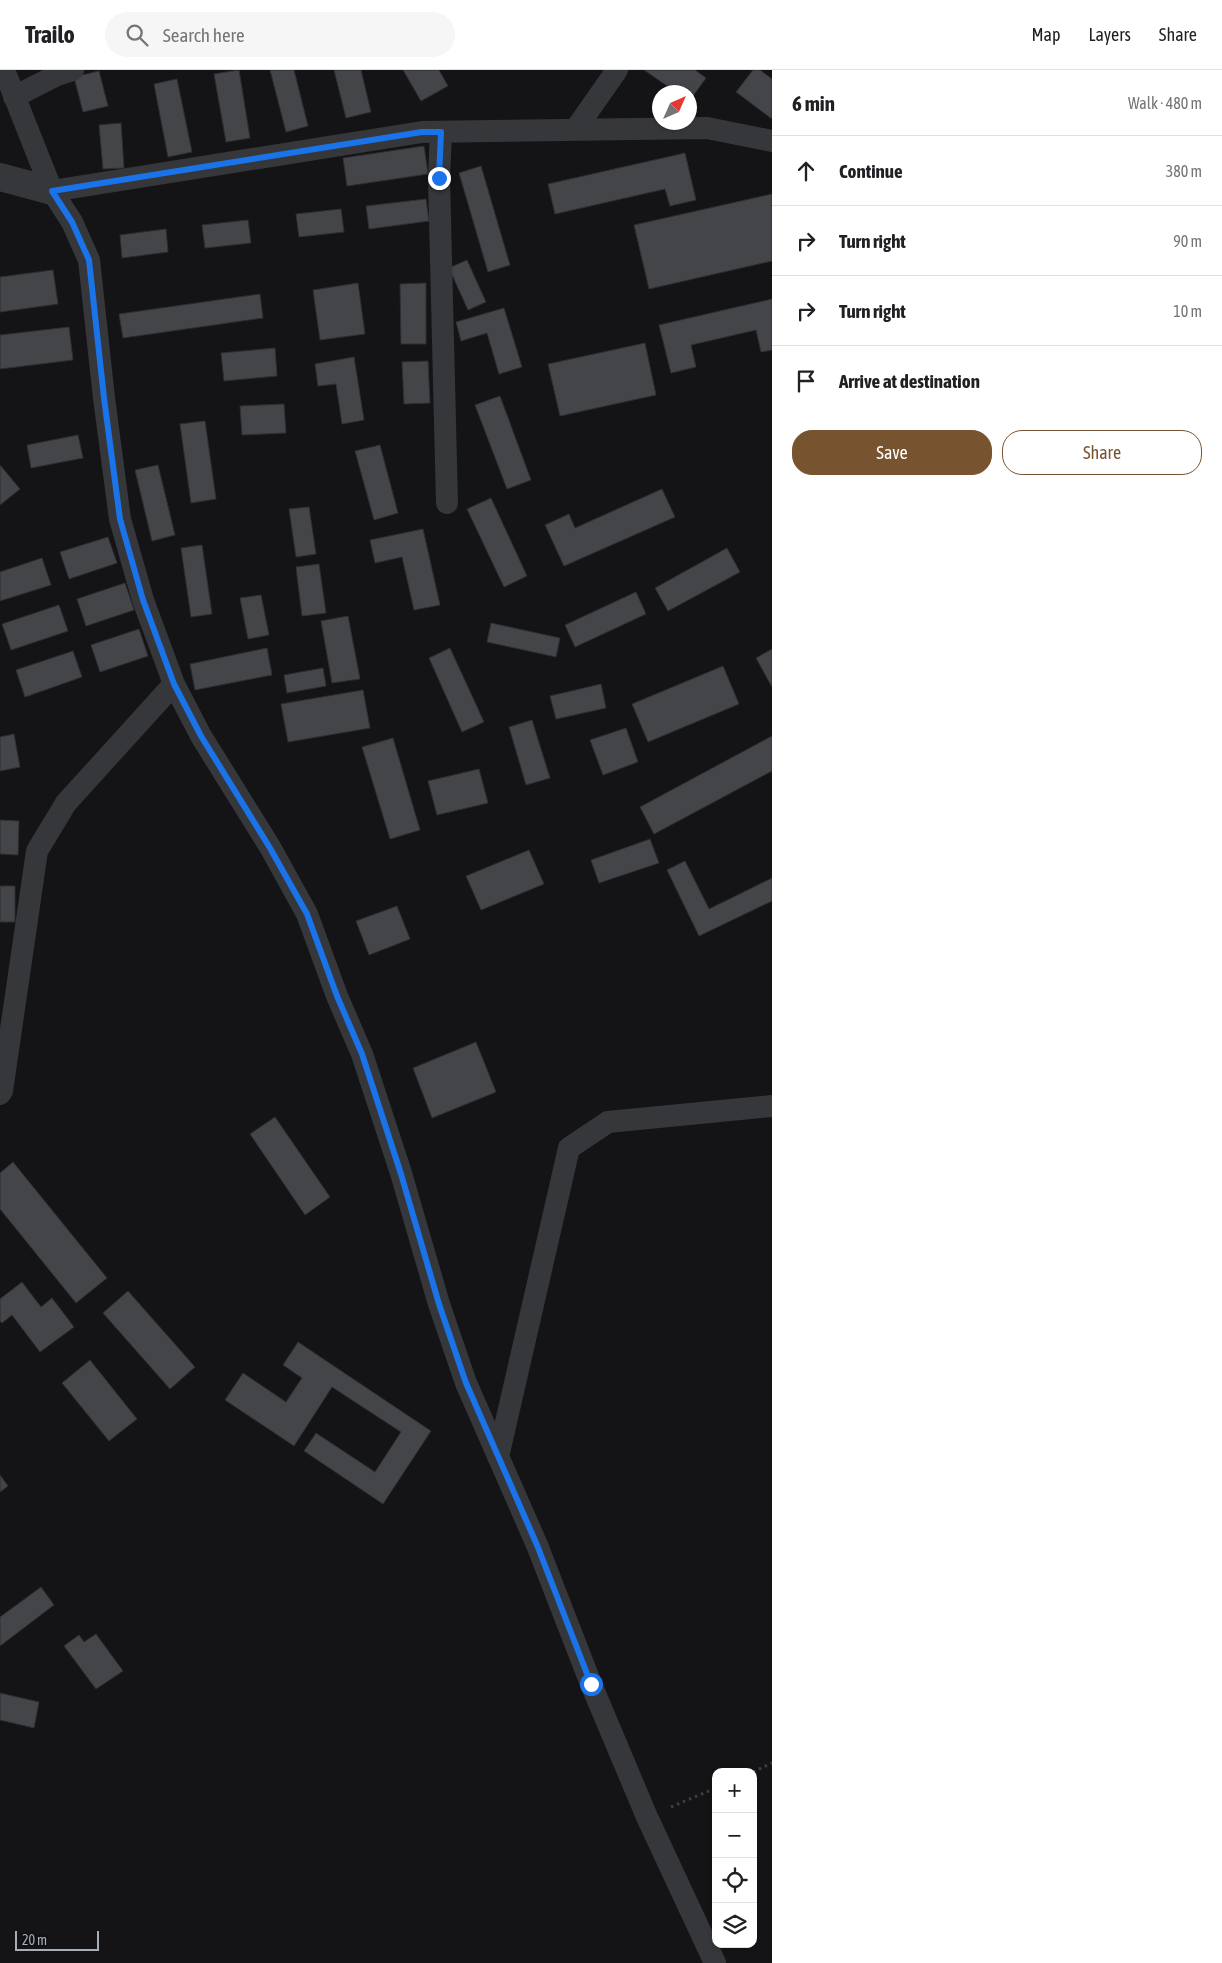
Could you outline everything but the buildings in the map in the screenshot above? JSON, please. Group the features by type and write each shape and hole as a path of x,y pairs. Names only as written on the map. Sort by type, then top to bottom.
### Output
{"street":[{"path":"4,70 52,191 72,222 89,260 104,398 120,519 143,600 174,684 201,736 270,848 307,914 337,996 362,1054 401,1174 439,1304 466,1383 537,1545 591,1684 647,1817 715,1963"},
{"path":"14,97 57,75 74,70"},
{"path":"575,130 618,70"},
{"path":"0,177 52,191 422,132 707,128 772,141"},
{"path":"441,132 439,178 447,503"},
{"path":"0,1094 2,1091 38,851 66,803 174,684"},
{"path":"498,1457 568,1148 608,1122 772,1106"}],"path":[{"path":"757,1770 772,1763"},
{"path":"647,1817 712,1790"}],"route":[{"path":"439,178 441,132 422,132 182,172 52,191 72,222 89,260 104,398 120,519 143,600 174,684 201,736 270,848 307,914 337,996 362,1054 401,1174 439,1304 466,1383 537,1545 591,1684"}]}
